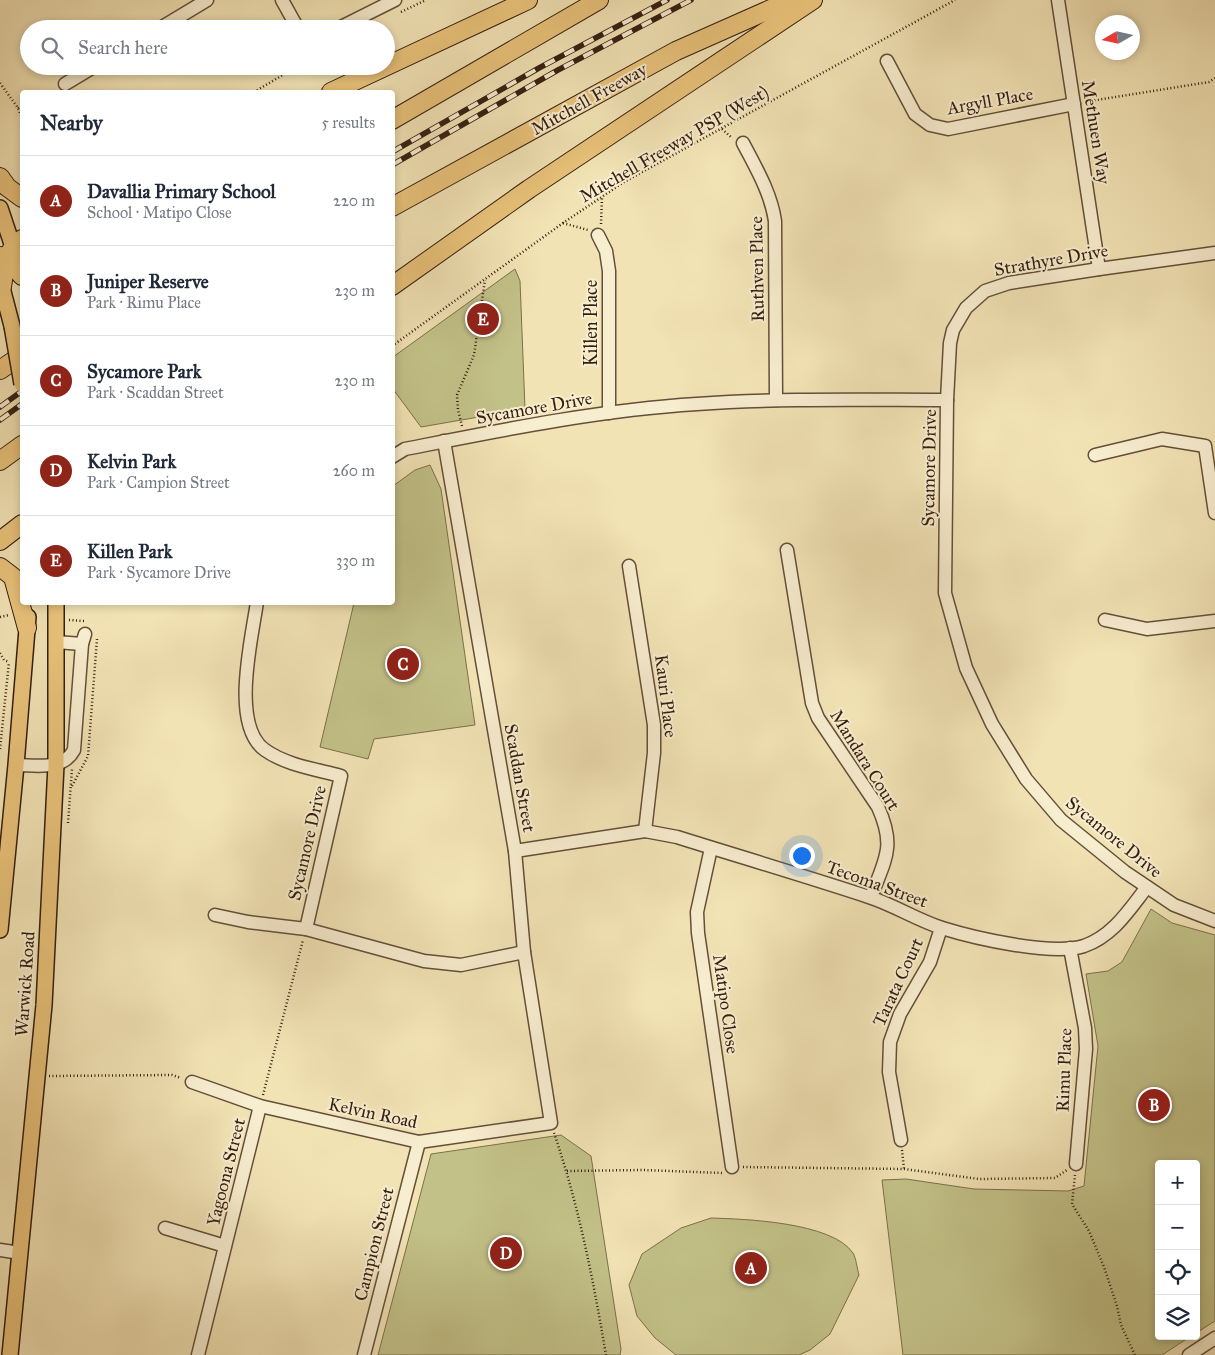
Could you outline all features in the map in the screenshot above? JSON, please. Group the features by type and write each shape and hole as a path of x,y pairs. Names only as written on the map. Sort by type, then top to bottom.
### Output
{"highway":[{"path":"395,62 528,0"},
{"path":"395,118 599,0"},
{"name":"Mitchell Freeway","path":"395,205 676,51 791,0"},
{"path":"395,284 529,190 813,0"},
{"path":"335,90 367,75"},
{"path":"0,177 7,187 20,197"},
{"path":"11,249 20,271"},
{"path":"1,283 11,249"},
{"path":"0,370 20,356"},
{"path":"0,461 20,447"},
{"path":"0,541 20,526"},
{"path":"0,567 12,578 20,605"},
{"path":"20,605 27,628"}],"main road":[{"path":"0,208 11,249"},
{"path":"1,283 12,326 20,372"},
{"name":"Warwick Road","path":"0,930 29,605"},
{"name":"Warwick Road","path":"10,1355 44,1005 56,765 56,605"}],"street":[{"path":"174,20 208,0"},
{"path":"282,0 293,20"},
{"path":"355,20 395,0"},
{"name":"Methuen Way","path":"1058,0 1099,268"},
{"name":"Argyll Place","path":"887,60 915,114 930,126 948,129 1074,104"},
{"path":"66,84 81,75"},
{"name":"Ruthven Place","path":"743,143 768,193 773,207 775,222 776,400"},
{"name":"Killen Place","path":"598,235 606,251 609,271 609,413"},
{"name":"Strathyre Drive","path":"947,400 950,343 953,330 966,308 985,291 1009,283 1099,268 1215,253"},
{"name":"Sycamore Drive","path":"395,455 405,448 464,437 609,413 696,404 776,400 947,400 945,592 966,668 992,724 1026,779 1061,820 1146,887 1174,905 1215,921"},
{"path":"1094,455 1162,439 1205,446 1215,513"},
{"name":"Scaddan Street","path":"444,441 515,851 524,952 551,1123"},
{"name":"Mandara Court","path":"787,550 808,689 812,703 818,718 878,807 885,822 888,849 872,898"},
{"name":"Kauri Place","path":"629,566 654,725 654,753 645,831"},
{"name":"Sycamore Drive","path":"257,605 245,683 245,705 251,734 263,749 285,761 341,776 306,929 424,961 444,964 461,965 524,952"},
{"path":"1105,620 1147,629 1215,621"},
{"path":"16,765 56,765 70,757 74,750 84,639 56,642"},
{"name":"Tecoma Street","path":"515,851 645,831 677,837 872,898 941,928 1006,943 1042,947 1070,948 1093,942 1116,926 1146,887"},
{"name":"Matipo Close","path":"711,848 697,912 698,933 731,1170"},
{"path":"215,915 248,922 306,929"},
{"name":"Tarata Court","path":"901,1140 889,1072 890,1042 900,1014 930,962 941,928"},
{"name":"Rimu Place","path":"1070,948 1085,1028 1086,1049 1076,1164"},
{"name":"Kelvin Road","path":"192,1082 260,1106 419,1142 551,1123"},
{"name":"Yagoona Street","path":"198,1355 260,1106"},
{"name":"Campion Street","path":"364,1355 419,1142"},
{"name":"Yagoona Street","path":"165,1228 225,1246"},
{"path":"0,1250 20,1253"},
{"path":"1189,1355 1215,1338"}],"path":[{"name":"Mitchell Freeway PSP (West)","path":"395,344 602,197 638,175 955,0"},
{"path":"257,90 283,75"},
{"path":"1074,104 1209,82 1215,78"},
{"path":"0,83 20,113"},
{"path":"564,223 583,227 598,235 602,218 602,197"},
{"path":"464,437 457,395 474,355 484,280"},
{"path":"0,616 10,614"},
{"path":"0,749 9,662"},
{"path":"260,1106 306,929"},
{"path":"48,1076 172,1075 192,1082"},
{"path":"551,1123 567,1171 591,1265 606,1355"},
{"path":"901,1140 904,1169"},
{"path":"567,1171 904,1169 979,1179 1055,1178 1076,1164"},
{"path":"1076,1164 1072,1204 1089,1231 1117,1306 1121,1325 1134,1355"}],"shaded area":[{"path":"515,269 520,281 525,409 421,427 395,392 395,356"},
{"path":"430,465 441,489 475,725 374,739 368,759 320,747 354,605 395,605 395,485 415,470"},
{"path":"1151,909 1172,923 1215,935 1215,1321 1200,1330 1200,1160 1155,1160 1155,1340 1185,1340 1162,1355 903,1355 882,1180 906,1179 974,1189 1068,1191 1084,1186 1098,1046 1086,974 1108,971 1122,962"},
{"path":"561,1135 591,1156 621,1349 620,1355 378,1355 431,1154"},
{"path":"711,1218 765,1221 808,1229 827,1235 842,1243 853,1253 859,1275 830,1334 810,1350 799,1355 676,1355 655,1338 637,1316 629,1285 642,1254 681,1228"}],"railway":[{"path":"395,150 539,68 667,0"},
{"path":"395,163 558,70 691,0"},
{"path":"0,407 20,392"},
{"path":"0,420 20,405"}],"place":[{"name":"Killen Park","path":"483,319"},
{"name":"Sycamore Park","path":"403,664"},
{"name":"Juniper Reserve","path":"1154,1105"},
{"name":"Kelvin Park","path":"506,1253"},
{"name":"Davallia Primary School","path":"751,1268"}]}
